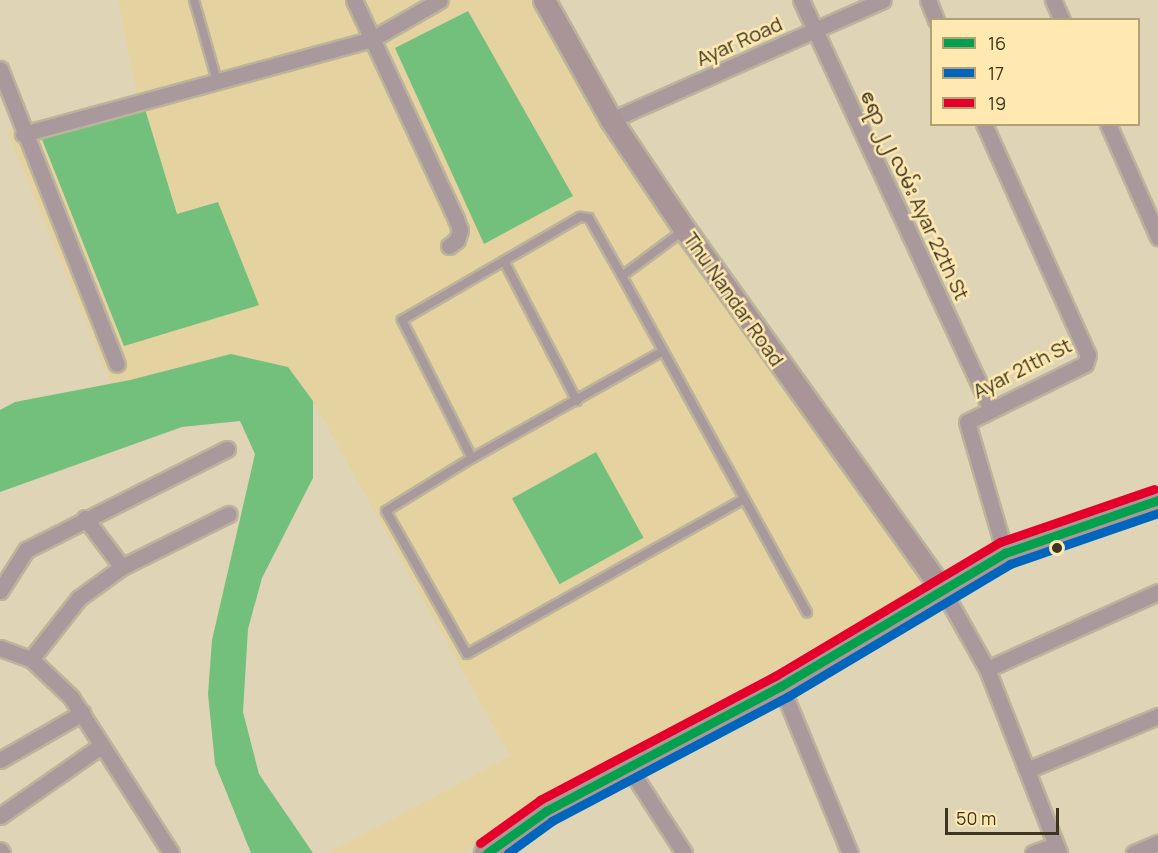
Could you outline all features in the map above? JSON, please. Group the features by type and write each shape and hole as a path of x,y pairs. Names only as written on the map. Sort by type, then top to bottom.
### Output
{"main road":[{"name":"Thu Nandar Road","path":"544,0 611,120 685,230 942,587"},
{"path":"488,853 546,811 781,686 881,628 942,587 1005,553 1158,500"}],"street":[{"path":"354,0 456,219 460,230 457,240 449,246"},
{"path":"23,134 372,39 440,0"},
{"name":"ဧရာ ၂၂ လမ်း Ayar 22th St","path":"801,0 990,408"},
{"name":"Ayar Road","path":"611,120 883,0"},
{"path":"928,0 935,18"},
{"path":"1053,0 1061,18"},
{"path":"0,69 23,134 117,364"},
{"name":"Ayar 21th St","path":"985,126 1088,355 1085,364 990,408 967,422 1005,553"},
{"path":"1109,126 1158,237"},
{"path":"0,591 26,550 227,449"},
{"path":"31,659 79,598 122,567 229,514"},
{"path":"86,518 122,567"},
{"path":"942,587 987,669 1057,849 1033,853"},
{"path":"987,669 1158,592"},
{"path":"0,648 31,659 71,697 171,853"},
{"path":"781,686 850,853"},
{"path":"0,760 82,713"},
{"path":"1027,770 1158,716"},
{"path":"0,816 102,745"},
{"path":"628,766 684,853"},
{"path":"1134,853 1158,843"}],"lane":[{"path":"194,0 217,81"},
{"path":"472,458 402,320 580,217 589,218 807,613"},
{"path":"622,276 685,230"},
{"path":"504,261 577,401"},
{"path":"663,351 472,458 386,511 467,654 744,499"}],"shaded area":[{"path":"118,0 530,0 689,254 853,482 924,569 917,590 530,807 463,853 329,853 510,756 313,401 288,368 111,383 7,131 137,95"},
{"path":"468,11 573,196 484,244 395,48"},
{"path":"145,109 177,214 218,202 259,305 124,346 41,137"},
{"path":"231,354 288,367 313,401 313,478 262,578 248,629 243,712 259,774 313,853 251,853 215,764 208,694 212,640 255,454 240,421 182,427 0,492 0,410 15,402 130,380"},
{"path":"596,452 644,538 560,584 512,499"}],"transit line":[{"name":"19","path":"480,843 540,800 775,676 1000,542 1154,489"},
{"name":"16","path":"487,853 546,811 781,686 1005,553 1158,500"},
{"name":"17","path":"508,853 552,821 787,697 1010,564 1158,513"}]}
